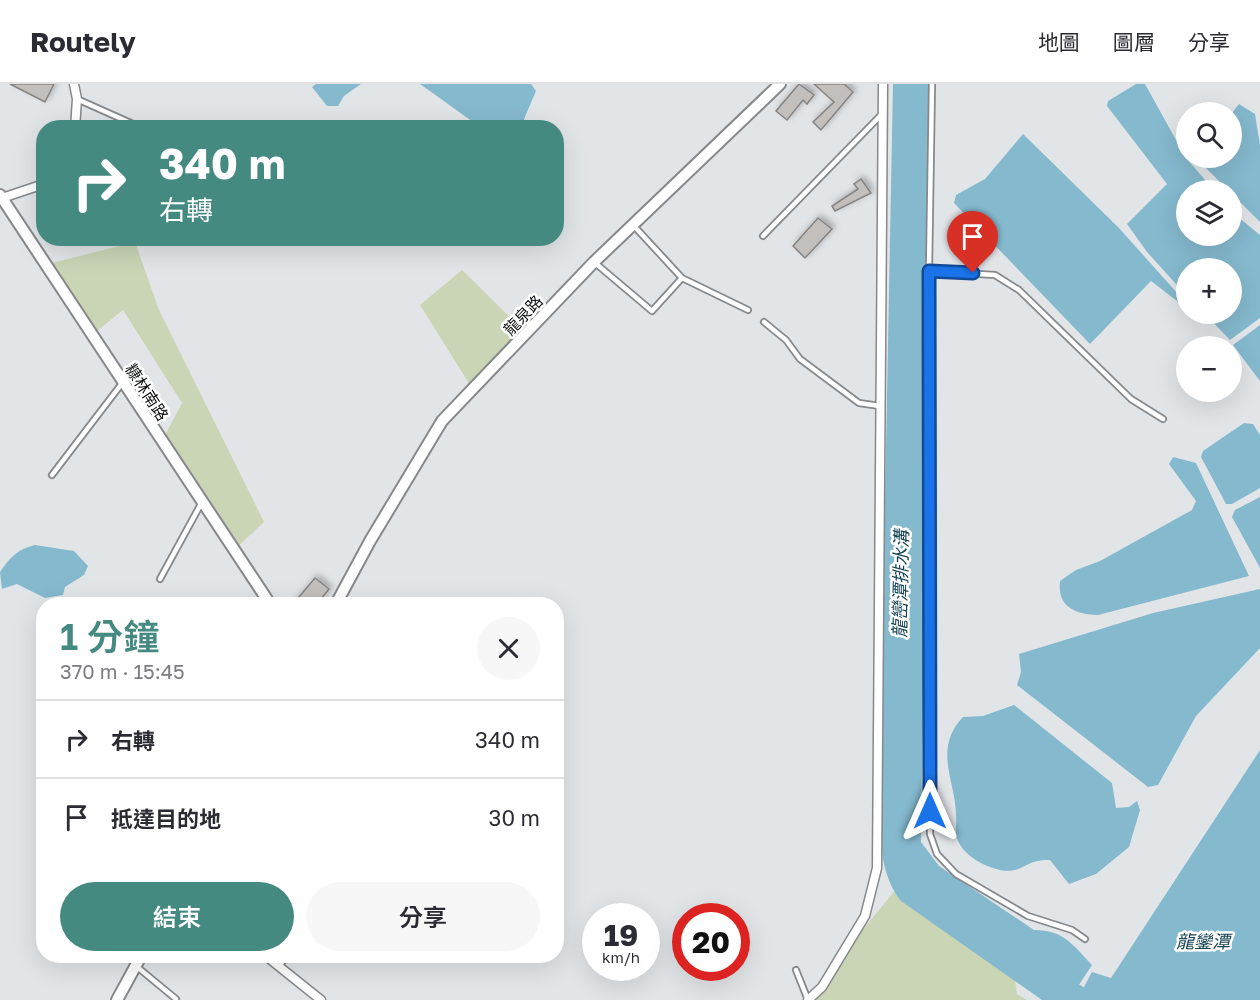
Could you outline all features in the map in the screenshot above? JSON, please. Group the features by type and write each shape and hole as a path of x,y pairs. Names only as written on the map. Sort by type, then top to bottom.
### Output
{"street":[{"name":"龍泉路","path":"340,597 370,540 442,421 594,262 780,84"},
{"path":"808,1000 822,987 865,916 878,868 882,84"},
{"path":"73,85 77,99 76,120"},
{"path":"1,196 36,186"},
{"name":"糠林南路","path":"1,196 265,597"},
{"path":"117,1000 138,963"},
{"path":"274,963 321,1000"}],"lane":[{"path":"932,84 929,271 930,834 937,854 956,874 1028,916 1072,930 1085,939"},
{"path":"77,99 124,120"},
{"path":"763,236 883,113"},
{"path":"633,224 682,278 748,310"},
{"path":"594,262 652,311 682,278"},
{"path":"929,271 995,275 1018,290 1131,399 1162,419"},
{"path":"764,322 786,339 800,359 850,397 859,403 880,406"},
{"path":"52,475 123,382"},
{"path":"160,579 202,502"},
{"path":"141,963 176,999"},
{"path":"279,967 282,963"},
{"path":"796,970 808,1000"}],"green space":[{"path":"119,246 136,246 159,310 264,522 234,550 162,441 182,403 123,310 92,335 44,265"},
{"path":"462,270 521,328 470,385 420,305"},
{"path":"897,888 1014,973 1017,994 1027,1000 805,1000"}],"water":[{"path":"316,84 361,84 344,96 338,106 327,106 312,87"},
{"path":"420,84 531,84 536,91 524,120 470,120"},
{"path":"893,84 931,84 921,842 939,866 1034,930 1061,936 1079,951 1092,965 1069,1000 1042,1000 901,901 885,869 879,810"},
{"path":"1136,84 1145,84 1176,140 1176,168 1195,168 1205,180 1176,180 1176,246 1242,246 1242,220 1260,235 1260,318 1235,336 1226,336 1215,324 1242,324 1242,258 1176,258 1176,284 1147,252 1127,224 1167,184 1107,106 1108,101"},
{"path":"1242,106 1255,114 1260,145 1260,222 1242,204 1242,180 1218,180 1206,168 1242,168"},
{"path":"1023,134 1119,228 1176,292 1176,300 1151,281 1090,344 954,203 956,195 985,179"},
{"path":"1260,325 1260,381 1242,357 1242,338"},
{"path":"1244,423 1253,424 1260,435 1260,488 1232,504 1226,504 1201,457 1203,451"},
{"path":"1173,457 1196,463 1249,576 1098,615 1075,611 1061,597 1060,581 1076,570 1100,561 1192,510 1196,501 1169,464"},
{"path":"1260,497 1260,568 1232,517 1235,510"},
{"path":"35,545 74,551 88,566 84,575 65,587 63,595 43,597 17,584 2,589 0,572 19,551"},
{"path":"1260,589 1260,648 1196,716 1158,785 1148,787 1017,685 1021,672 1019,654 1153,613"},
{"path":"1014,705 1112,783 1116,808 1129,807 1137,801 1140,810 1129,847 1096,874 1069,884 1050,860 1032,863 1014,870 997,869 973,858 958,841 955,801 947,753 949,741 963,717 983,716"},
{"name":"龍鑾潭","path":"1260,750 1260,1000 1077,1000 1092,972 1111,978"}],"building":[{"path":"10,84 54,84 45,102"},
{"path":"799,84 814,95 807,104 803,100 787,120 776,111"},
{"path":"814,84 844,84 853,92 821,130 813,122 834,102"},
{"path":"861,179 871,193 835,211 832,206 858,189 854,184"},
{"path":"818,218 832,229 805,258 793,246"},
{"path":"315,578 329,589 323,597 299,597"}],"waterway":[{"name":"龍巒潭排水溝","path":"1051,979 1079,996"}],"route":[{"path":"930,811 929,271 973,273"}]}
